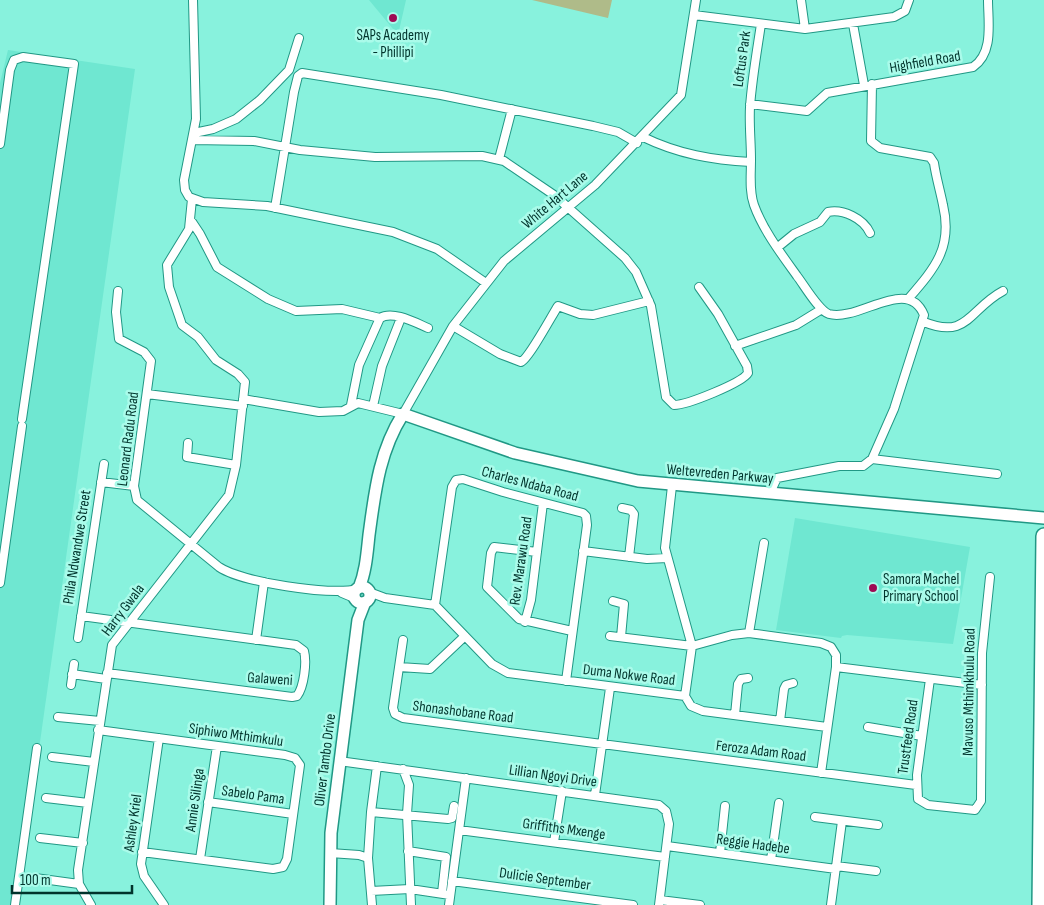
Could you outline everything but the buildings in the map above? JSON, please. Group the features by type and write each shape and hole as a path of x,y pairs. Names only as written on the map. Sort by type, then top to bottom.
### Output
{"highway":[{"path":"1040,905 1044,536"}],"street":[{"path":"193,0 196,86 193,137 184,185 186,193 192,199 203,202 254,204 403,234 446,254 486,283"},
{"name":"White Hart Lane","path":"403,414 453,326 504,261 595,185 643,137 681,95 696,0"},
{"path":"801,0 805,29"},
{"path":"694,15 805,29 853,24 901,14 905,11 909,0"},
{"name":"Highfield Road","path":"751,101 807,111 826,93 965,70 976,65 987,47 988,0"},
{"name":"Loftus Park","path":"761,24 751,101 751,162 754,204 778,247 822,310"},
{"path":"853,24 868,85 871,140 880,148 930,157 934,163 945,216 944,249 938,263 908,298"},
{"path":"193,137 244,115 290,68 299,38"},
{"path":"0,144 10,70 14,60 30,58 74,64 0,583"},
{"path":"290,68 302,73 442,95 609,130 637,143"},
{"path":"275,208 297,80 302,73"},
{"path":"499,159 512,110"},
{"path":"193,137 248,140 285,148 386,158 482,156 499,159 528,175 568,207 632,266 649,301 664,388 666,397 671,404 683,404 746,376 747,366 718,314 699,287"},
{"path":"643,137 685,154 720,160 751,162"},
{"path":"192,199 192,222 217,267 268,299 296,311 342,308 380,318"},
{"path":"778,247 794,234 820,222 828,212 840,212 857,218 866,225 870,233"},
{"name":"Harry Gwala","path":"79,884 78,870 112,645 230,495 236,465 245,382 216,360 198,337 182,325 169,287 168,265 192,222"},
{"name":"Leonard Radu Road","path":"118,291 116,312 119,339 150,357 151,367 134,486 135,497 140,503 225,572 264,582 435,605"},
{"path":"924,322 946,329 958,326 992,297 1004,291"},
{"path":"735,346 796,325 822,310 828,314 848,314 896,299 908,298 920,306 924,315 924,322 891,417 872,459 863,466 839,466 777,478 770,493"},
{"path":"453,326 500,354 521,362 528,356 543,328 558,306 580,314 593,315 649,301"},
{"path":"351,405 359,365 380,318 386,315 401,318 428,328"},
{"path":"373,406 382,366 401,318"},
{"path":"147,394 319,412 343,411 351,405 358,403 403,414"},
{"name":"Weltevreden Parkway","path":"403,414 515,453 604,475 672,486 1044,518"},
{"name":"Oliver Tambo Drive","path":"330,905 330,854 339,761 379,466 388,441 403,414"},
{"path":"188,443 187,457 236,465"},
{"path":"872,459 997,474"},
{"name":"Phila Ndwandwe Street","path":"78,638 104,464"},
{"name":"Charles Ndaba Road","path":"435,605 452,487 456,480 463,479 543,503 579,511 586,516 566,681"},
{"name":"Phila Ndwandwe Street","path":"101,482 134,486"},
{"name":"Duma Nokwe Road","path":"435,605 502,671 610,688 685,696 692,646 667,558 666,534 672,486"},
{"name":"Rev. Marawu Road","path":"525,622 531,600 543,503"},
{"path":"622,508 631,510 634,514 629,556"},
{"path":"749,633 764,543"},
{"path":"537,552 494,547 486,583 490,591 512,614 525,622 572,631"},
{"path":"583,551 667,558"},
{"name":"Mavuso Mthimkhulu Road","path":"918,799 928,806 966,811 978,808 981,801 983,639 990,576"},
{"path":"256,640 264,582"},
{"path":"613,601 624,604 621,637"},
{"name":"Phila Ndwandwe Street","path":"81,616 127,624"},
{"name":"Galaweni","path":"106,676 286,697 297,696 300,691 305,657 304,651 296,645 127,624"},
{"path":"610,636 692,646 732,635 749,633 821,643 831,647 836,655 836,667 821,773"},
{"path":"399,667 430,669 465,636"},
{"name":"Shonashobane Road","path":"403,640 393,708 396,714 404,718 602,744"},
{"path":"71,684 74,664"},
{"path":"836,667 982,685"},
{"path":"72,674 106,676"},
{"path":"734,715 739,681 748,678"},
{"name":"Trustfeed Road","path":"918,799 916,785 930,679"},
{"path":"780,721 784,689 786,684 793,683"},
{"path":"595,795 610,688"},
{"path":"685,696 691,706 696,709 828,727"},
{"path":"58,717 100,721"},
{"path":"868,727 922,736"},
{"name":"Siphiwo Mthimkulu","path":"98,730 285,755 298,760 300,771 288,859 283,867 273,869 142,852"},
{"name":"Ashley Kriel","path":"158,738 142,852 142,871 164,905"},
{"name":"Feroza Adam Road","path":"602,744 916,785"},
{"name":"Annie Silinga","path":"200,859 217,746"},
{"path":"15,905 37,748"},
{"path":"52,756 94,762"},
{"name":"Lillian Ngoyi Drive","path":"339,761 659,805 666,810 669,818 659,902"},
{"path":"372,905 368,858 377,766"},
{"path":"403,769 409,785 407,814 411,905"},
{"path":"449,905 466,778"},
{"path":"554,842 562,791"},
{"path":"46,798 88,803"},
{"name":"Sabelo Pama","path":"208,802 293,814"},
{"path":"772,860 779,803"},
{"path":"371,812 450,819 454,806"},
{"path":"720,853 725,806"},
{"path":"815,817 878,825"},
{"path":"831,905 842,820"},
{"name":"Griffiths Mxenge","path":"459,830 665,857"},
{"path":"40,838 83,843"},
{"name":"Reggie Hadebe","path":"666,846 876,871"},
{"path":"408,851 444,856 447,860 442,894"},
{"path":"330,854 359,855 368,858"},
{"path":"35,878 79,884 90,904"},
{"name":"Dulicie September","path":"452,881 633,905"},
{"path":"371,891 410,889 450,895"},
{"path":"659,902 700,905"}],"shaded area":[{"name":"SAPs Academy - Phillipi","path":"369,0 406,0 398,35"},
{"path":"532,0 612,0 608,18"},
{"path":"8,50 135,69 17,905 0,905 0,83"},
{"name":"Samora Machel Primary School","path":"795,518 970,547 953,644 847,635 841,638 776,630"}],"place":[{"name":"SAPs Academy - Phillipi","path":"393,18"},
{"name":"Samora Machel Primary School","path":"873,588"}]}
